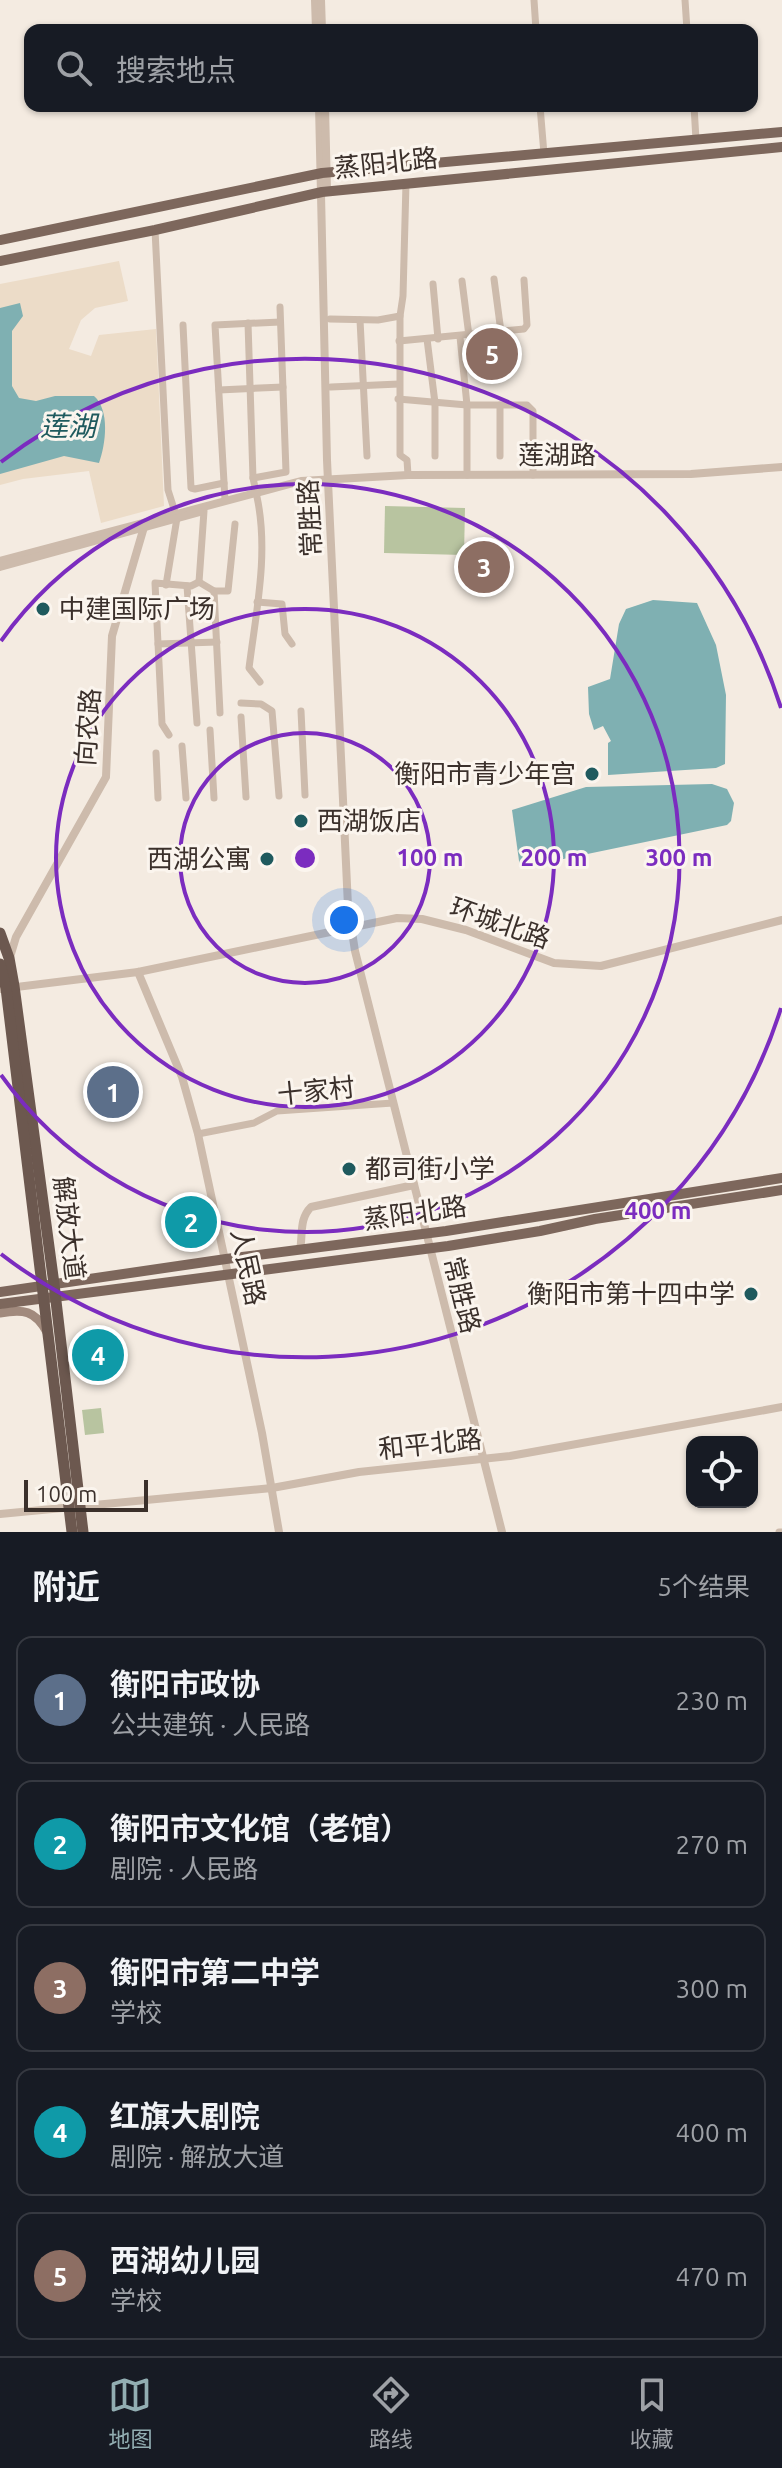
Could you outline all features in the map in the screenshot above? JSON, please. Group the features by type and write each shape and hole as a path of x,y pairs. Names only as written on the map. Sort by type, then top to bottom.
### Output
{"highway":[{"name":"解放大道","path":"0,933 50,1299 75,1507 72,1532"},
{"name":"解放大道","path":"50,1299 48,1333 75,1507 83,1532"}],"main road":[{"name":"蒸阳北路","path":"0,240 324,173 782,132"},
{"name":"蒸阳北路","path":"0,261 325,192 782,147"},
{"name":"蒸阳北路","path":"0,1292 426,1234 782,1178"},
{"name":"蒸阳北路","path":"0,1304 430,1248 782,1190"},
{"path":"0,1313 26,1312 39,1319 48,1333"}],"street":[{"path":"318,0 319,24"},
{"path":"534,0 536,24"},
{"path":"685,0 687,24"},
{"name":"常胜路","path":"322,112 330,319 329,480"},
{"path":"540,112 544,154"},
{"path":"694,112 696,140"},
{"path":"406,183 398,399 400,455 407,460 408,475"},
{"name":"常胜路","path":"325,192 329,480 355,951 502,1532"},
{"path":"155,230 168,490 176,515 166,585"},
{"path":"494,279 501,332"},
{"path":"399,341 524,329 527,325 524,280"},
{"path":"462,281 467,475"},
{"path":"433,284 438,339"},
{"path":"253,478 286,472 280,307"},
{"path":"330,319 400,316"},
{"path":"360,320 367,456"},
{"path":"225,500 215,325 280,322"},
{"path":"248,323 253,478 261,516 262,555 249,668 260,682"},
{"path":"183,325 191,488 224,483"},
{"path":"427,339 435,403 435,456"},
{"path":"331,387 399,384"},
{"path":"219,390 283,387"},
{"path":"398,399 467,405 527,405 533,411 533,475"},
{"path":"500,405 500,456"},
{"name":"莲湖路","path":"0,564 144,527 176,515 204,511 301,481 408,475 691,474 782,467"},
{"name":"莲湖路","path":"0,564 225,500 257,495"},
{"path":"199,582 204,511"},
{"path":"169,735 162,724 155,583 187,586 199,582 214,591 228,591 235,524"},
{"name":"向农路","path":"5,961 106,777 112,636 144,527"},
{"path":"187,586 197,723"},
{"path":"214,591 220,713"},
{"path":"257,602 282,604 285,634 292,644"},
{"path":"158,644 217,642"},
{"path":"241,703 261,704 272,711 279,796"},
{"path":"301,711 305,795"},
{"path":"241,717 246,797"},
{"path":"210,730 214,798"},
{"path":"182,746 186,798"},
{"path":"156,753 158,798"},
{"name":"环城北路","path":"7,988 138,972 397,918 422,919 466,930 554,963 601,966 782,920"},
{"name":"人民路","path":"138,972 182,1077 198,1134 226,1259 279,1532"},
{"name":"十家村","path":"198,1134 254,1123 277,1111 393,1103"},
{"path":"300,1250 304,1214 311,1207 414,1185"},
{"name":"和平北路","path":"0,1514 272,1488 359,1472 483,1459 782,1407"}],"green space":[{"path":"385,506 465,508 464,555 384,553"},
{"path":"101,1408 104,1433 85,1435 82,1410"}],"shaded area":[{"path":"119,261 128,301 95,308 81,320 69,349 91,356 99,335 156,329 164,506 101,523 89,471 0,485 0,284"}],"water":[{"name":"莲湖","path":"20,303 23,316 12,331 12,386 19,398 36,401 55,396 94,396 103,410 104,418 105,437 99,463 64,456 0,474 0,308"},
{"path":"653,600 697,603 716,645 726,695 725,764 716,768 608,775 608,743 611,741 603,726 594,730 589,714 588,687 610,679 619,624 626,609"},
{"path":"712,784 727,789 734,803 731,821 727,825 520,868 512,810 586,787"}],"place":[{"name":"西湖幼儿园","path":"492,354"},
{"name":"衡阳市第二中学","path":"484,567"},
{"name":"中建国际广场","path":"43,609"},
{"name":"衡阳市青少年宫","path":"592,774"},
{"name":"西湖饭店","path":"301,821"},
{"name":"西湖公寓","path":"267,859"},
{"name":"衡阳市政协","path":"113,1092"},
{"name":"都司街小学","path":"349,1169"},
{"name":"衡阳市文化馆（老馆）","path":"191,1222"},
{"name":"衡阳市第十四中学","path":"751,1294"},
{"name":"红旗大剧院","path":"98,1355"}]}
